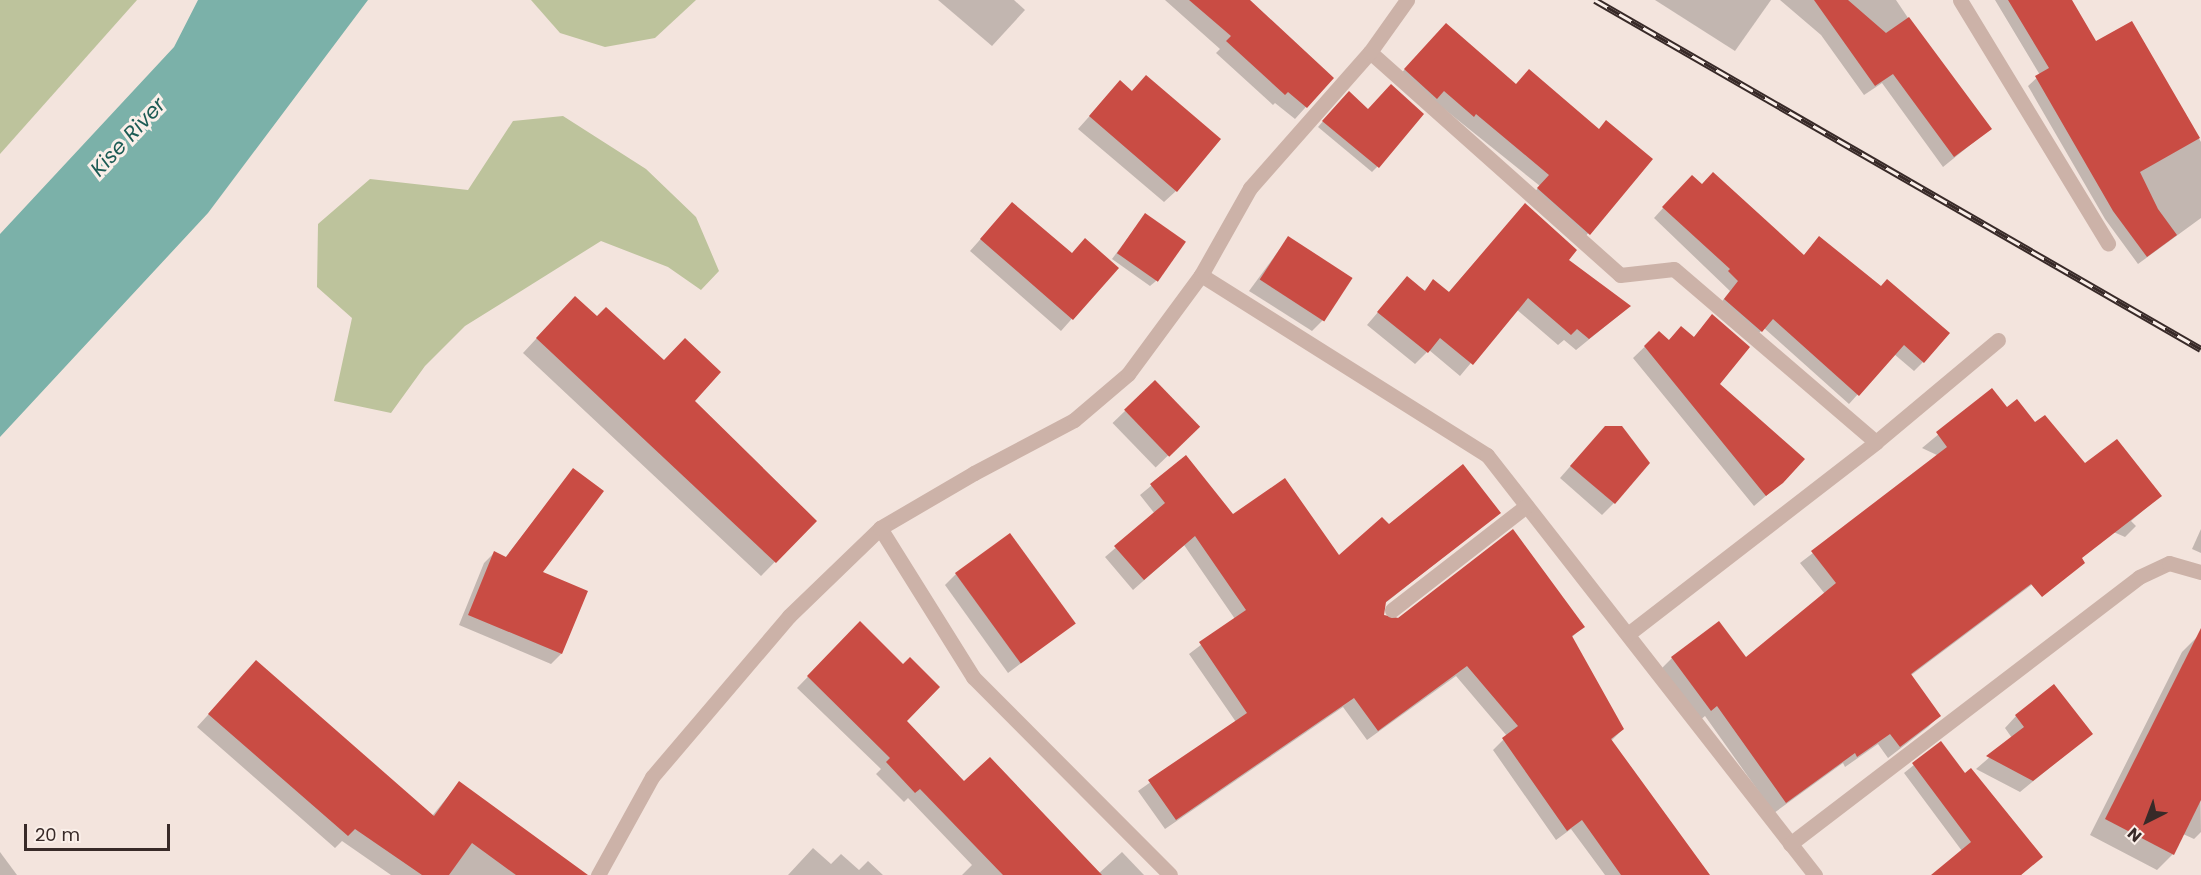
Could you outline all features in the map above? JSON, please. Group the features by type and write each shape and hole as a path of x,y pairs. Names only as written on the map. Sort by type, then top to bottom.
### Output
{"street":[{"path":"598,875 652,777 789,616 880,528 974,473 1074,420 1128,374 1201,275 1250,188 1370,52 1407,0"},
{"path":"1960,0 2108,243"},
{"path":"1370,52 1620,275 1674,269 1876,442"},
{"path":"1201,275 1486,455 1815,875"},
{"path":"1628,634 1876,442 1998,340"},
{"path":"1392,610 1526,506"},
{"path":"880,528 973,676 1170,875"},
{"path":"1790,844 2139,577 2169,564 2201,572"}],"green space":[{"path":"0,0 137,0 0,154"},
{"path":"531,0 696,0 655,38 605,47 560,33"},
{"path":"563,116 646,169 696,217 719,271 701,290 668,267 601,241 465,326 425,366 391,413 334,401 352,318 317,287 318,224 370,179 468,190 513,121"}],"water":[{"name":"Kise River","path":"198,0 368,0 208,213 0,437 0,234 174,47"}],"building":[{"path":"1189,0 1250,0 1334,78 1307,108 1288,92 1285,95 1226,41 1231,36"},
{"path":"1814,0 1848,0 1886,33 1909,17 1992,129 1954,157 1893,74 1875,86"},
{"path":"2008,0 2072,0 2096,41 2132,21 2200,138 2140,172 2158,209 2177,235 2147,257 2113,211 2035,76 2049,68"},
{"path":"1446,23 1516,84 1529,69 1599,129 1606,120 1653,159 1590,235 1537,188 1549,175 1476,114 1474,117 1444,91 1437,99 1404,69"},
{"path":"1146,75 1221,139 1177,192 1089,116 1120,80 1132,91"},
{"path":"1391,84 1424,114 1379,168 1322,121 1349,91 1368,109"},
{"path":"1713,172 1804,255 1819,236 1881,286 1887,279 1950,333 1924,363 1904,345 1859,396 1773,319 1762,332 1724,299 1738,281 1728,271 1730,269 1662,207 1692,175 1702,184"},
{"path":"1012,202 1072,253 1085,238 1119,268 1073,320 980,239"},
{"path":"1525,203 1577,250 1569,260 1631,306 1589,339 1577,329 1571,335 1528,298 1473,365 1440,338 1428,353 1377,312 1407,276 1425,291 1433,279 1449,292"},
{"path":"1145,213 1186,242 1158,282 1117,253"},
{"path":"1288,236 1353,278 1324,322 1260,280"},
{"path":"575,296 597,316 606,307 664,360 685,338 721,372 695,401 817,521 776,563 536,338"},
{"path":"1712,314 1750,347 1720,384 1805,459 1783,483 1766,496 1644,346 1659,331 1669,340 1681,326 1694,337"},
{"path":"1155,380 1200,427 1169,457 1124,410"},
{"path":"1992,388 2007,407 2017,399 2035,422 2045,415 2085,463 2117,439 2162,496 2082,558 2085,563 2042,597 2031,584 1911,674 1941,716 1900,747 1890,734 1857,757 1855,753 1786,803 1717,706 1711,711 1671,657 1719,621 1746,657 1836,583 1811,551 1947,447 1936,432"},
{"path":"1605,426 1622,426 1650,463 1615,504 1570,466"},
{"path":"1186,455 1233,514 1285,478 1339,555 1382,517 1389,524 1463,464 1501,513 1386,602 1384,615 1398,618 1513,529 1585,627 1572,636 1624,729 1611,739 1710,875 1621,875 1582,820 1567,831 1502,738 1518,726 1467,666 1378,731 1354,698 1176,820 1148,780 1247,713 1199,642 1246,610 1195,536 1144,580 1114,546 1165,503 1150,484"},
{"path":"573,468 604,491 543,572 588,591 562,654 468,615 494,551 506,557"},
{"path":"1010,533 1076,624 1021,664 955,573"},
{"path":"860,621 903,664 910,657 940,687 907,721 964,781 990,757 1102,875 1003,875 920,789 915,793 886,762 890,758 807,676"},
{"path":"2201,628 2201,800 2174,855 2105,819"},
{"path":"256,660 434,816 459,781 588,875 516,875 472,843 449,875 422,875 355,829 348,836 208,714"},
{"path":"2054,684 2093,734 2033,781 1986,756 2024,727 2015,715"},
{"path":"1941,741 1965,773 1971,768 2043,857 2021,875 1931,875 1971,842 1912,763"}],"railway":[{"path":"1595,0 2201,349"}]}
